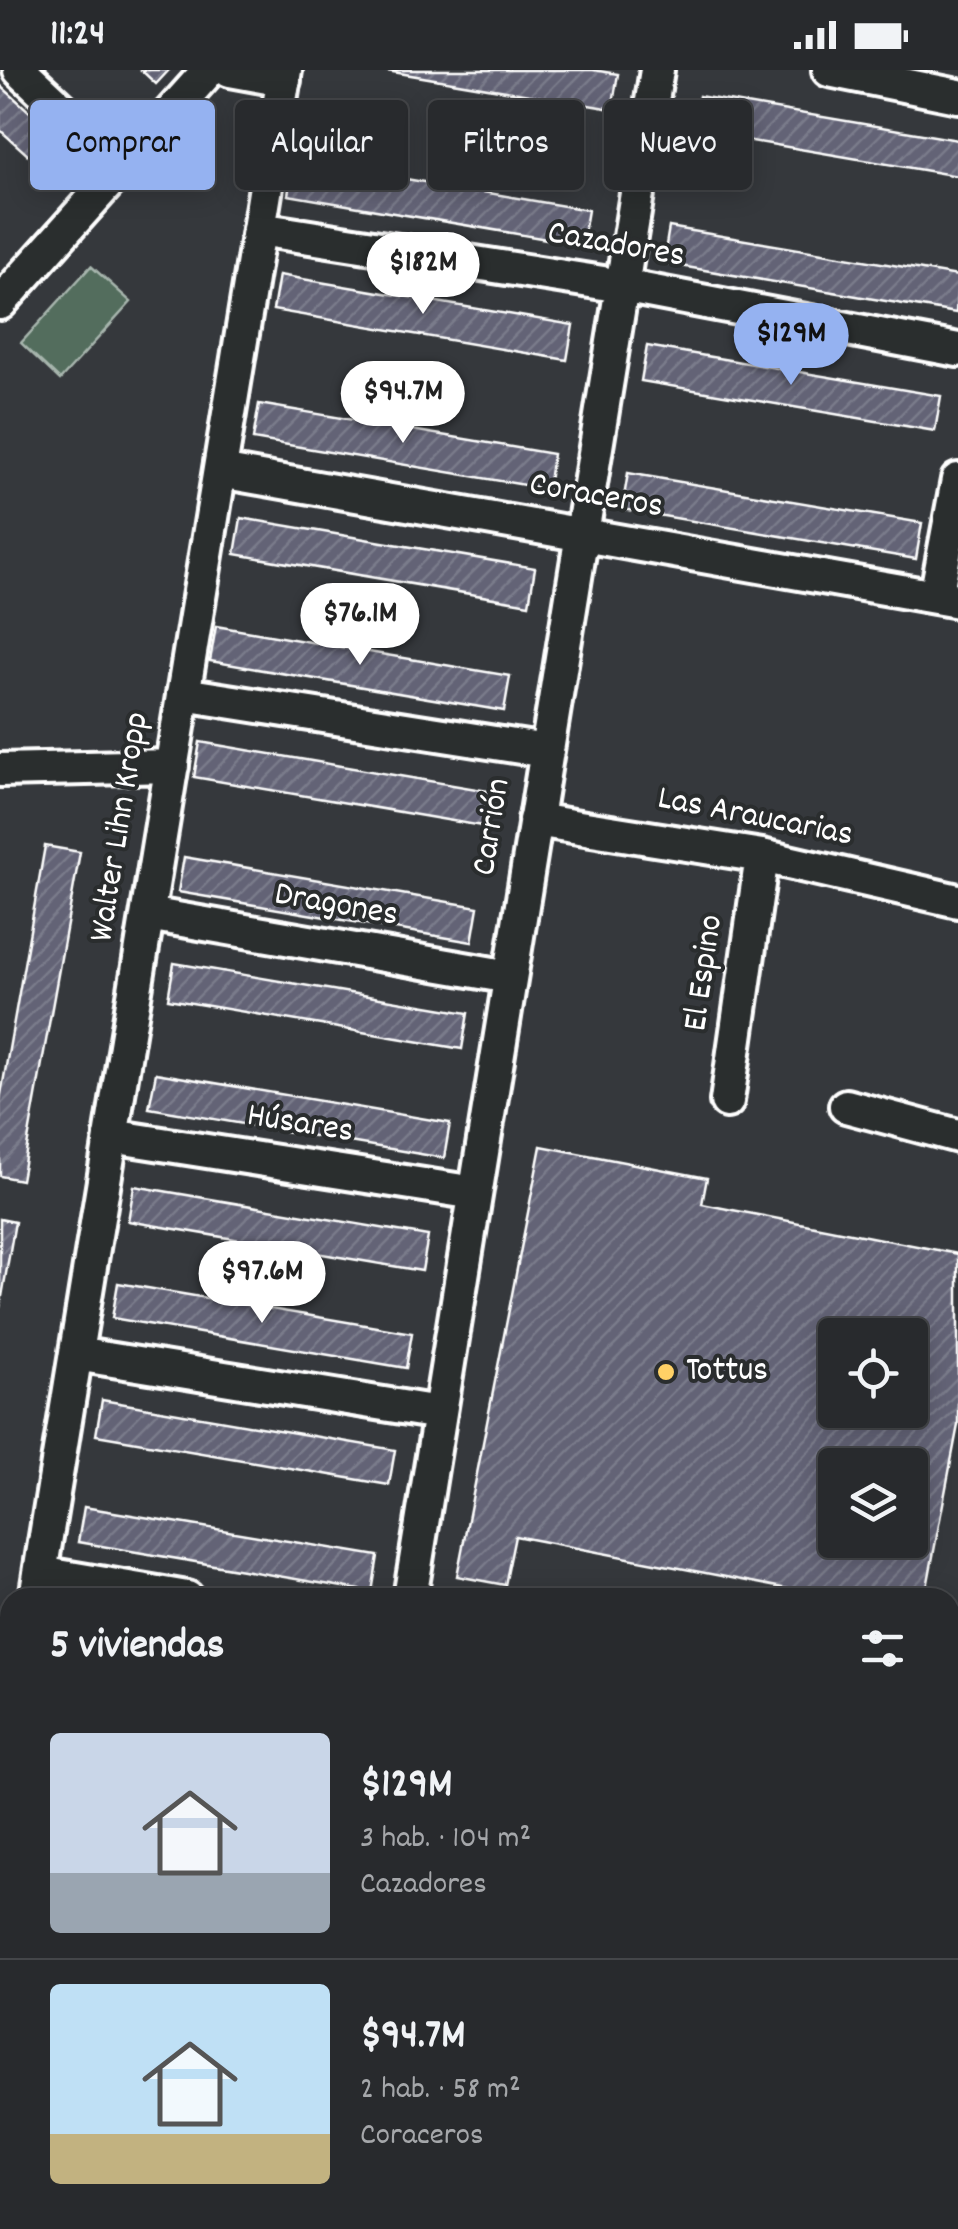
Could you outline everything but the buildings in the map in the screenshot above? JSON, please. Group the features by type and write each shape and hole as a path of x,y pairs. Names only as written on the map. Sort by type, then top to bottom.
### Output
{"street":[{"path":"20,70 52,100"},
{"path":"182,100 209,70"},
{"path":"230,70 285,75"},
{"name":"Carrión","path":"412,1588 657,70"},
{"path":"829,70 958,96"},
{"name":"Walter Lihn Kropp","path":"38,1585 285,75"},
{"path":"0,303 101,190"},
{"name":"Cazadores","path":"259,229 622,286 958,350"},
{"name":"Coraceros","path":"220,471 947,599"},
{"path":"947,599 958,480"},
{"path":"184,694 546,751"},
{"path":"0,770 172,766"},
{"name":"Las Araucarias","path":"536,820 762,856 958,902"},
{"name":"El Espino","path":"727,1101 762,856"},
{"name":"Dragones","path":"148,914 510,977"},
{"path":"846,1106 958,1136"},
{"name":"Húsares","path":"111,1136 475,1193"},
{"path":"76,1354 439,1413"},
{"path":"38,1585 72,1588"}],"green space":[{"path":"91,266 131,302 60,380 21,343"}],"place":[{"name":"Tottus","path":"666,1372"}]}
